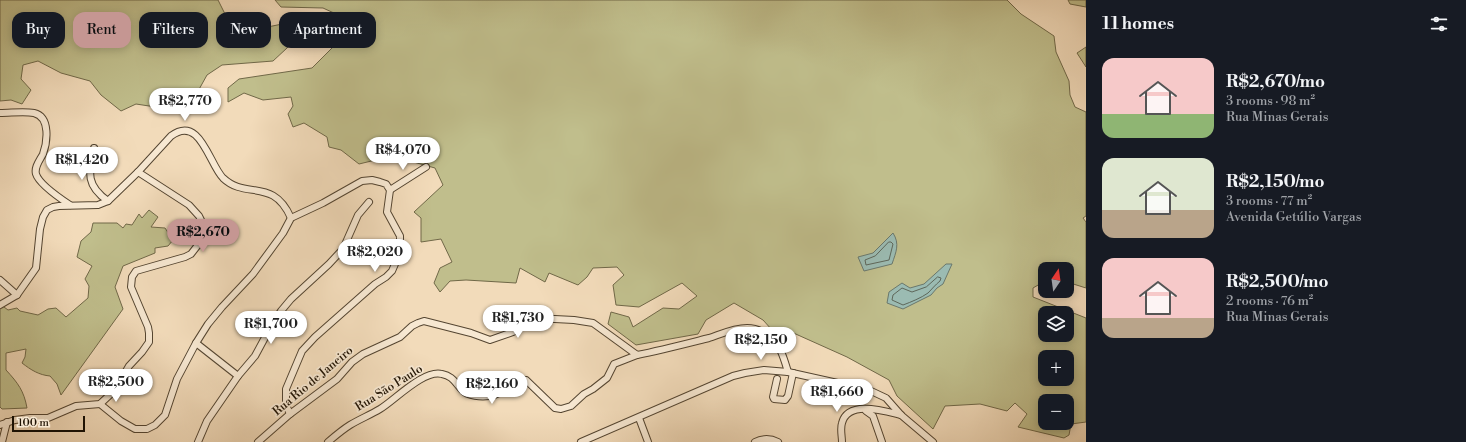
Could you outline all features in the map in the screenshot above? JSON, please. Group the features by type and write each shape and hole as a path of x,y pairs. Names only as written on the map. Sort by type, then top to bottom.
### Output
{"street":[{"path":"0,113 34,113 40,116 46,128 46,142 45,148 36,167 37,177 45,186 71,206"},
{"path":"0,305 17,295 36,268 40,229 43,217 50,208 59,206 98,205 108,201 138,172 171,136 181,131 190,132 196,135 220,175 225,180 229,183 274,195 281,200 291,218"},
{"path":"94,148 90,169 91,181 93,188 99,195 108,201"},
{"path":"390,190 426,167"},
{"path":"0,425 7,422 30,418 48,418 76,406 100,404 115,390 129,366 149,342 148,327 131,287 133,274 142,269 185,258 198,245 202,234 201,220 193,209 166,189 138,172"},
{"path":"100,404 131,428 143,430 151,428 165,415 177,379 196,343 215,315 253,274 280,238 291,218 323,203 362,181 372,180 386,184 390,190 387,212 401,239 399,253 395,264 386,277 375,284 302,351 286,389 286,404 290,414"},
{"path":"198,442 207,421 238,376 254,356 268,330 291,299 330,264 343,249 358,216 369,202"},
{"path":"0,280 17,295"},
{"name":"Rua Rio de Janeiro","path":"258,442 290,414 337,379 352,362 363,354 400,337 412,326 424,321 471,333 490,340 513,332 535,318 574,320 593,323 637,355"},
{"path":"637,355 671,348 734,330 749,328 760,331 769,336 782,354 790,372 788,396 785,400 774,399 773,397 777,379"},
{"path":"196,343 238,376"},
{"name":"Rua São Paulo","path":"328,442 345,429 382,408 416,382 433,373 440,373 454,379 463,391 469,395 481,396 498,394 514,380 526,380 555,408 561,409 571,406 584,394 607,378 614,364 637,355"},
{"path":"581,442 733,376 745,372 764,370 790,372 869,390 886,398 901,415 933,442"},
{"path":"842,442 842,422 850,411 863,409 901,415"},
{"path":"863,409 873,416 882,442"},
{"path":"639,418 648,442"},
{"path":"2,442 7,422"},
{"path":"755,442 762,439 768,439 778,442"}],"shaded area":[{"path":"0,0 218,0 224,12 216,12 216,48 271,48 271,26 279,25 279,48 287,48 273,61 222,65 207,75 197,93 202,108 182,111 136,104 121,111 101,95 90,81 61,73 38,61 23,65 21,79 31,90 22,104 11,100 0,101"},
{"path":"275,0 1007,0 1021,14 1054,36 1056,52 1069,81 1070,95 1075,107 1086,112 1086,216 1083,218 1086,222 1086,288 1074,284 1074,262 1038,262 1038,285 1033,288 1033,297 1056,306 1038,306 1038,342 1074,342 1074,313 1086,318 1086,422 1074,424 1074,394 1038,394 1038,430 1070,430 1069,435 1064,438 1018,427 1027,414 1015,403 1007,411 980,404 945,406 933,429 897,396 889,380 847,357 789,331 782,341 763,320 734,303 706,320 698,334 636,345 608,324 611,312 629,317 633,327 663,308 679,309 697,296 682,283 639,307 616,305 613,285 624,275 617,267 593,268 587,277 578,285 549,273 545,282 520,268 516,283 466,280 450,281 440,292 434,283 440,268 452,262 441,239 421,242 421,218 414,212 443,185 435,168 392,156 359,164 341,150 329,147 327,137 304,123 293,127 288,114 293,106 291,97 263,100 244,93 228,102 228,88 239,79 312,68 332,48 376,48 376,12 332,12 323,8 281,7"},
{"path":"1068,0 1086,0 1086,7 1070,4"},
{"path":"1086,47 1086,67 1077,53"},
{"path":"149,210 158,217 151,227 165,228 173,240 168,246 155,248 155,253 123,266 115,287 123,309 61,395 57,384 50,376 35,372 22,363 25,357 26,349 6,353 6,370 20,388 27,408 2,409 0,407 0,304 8,310 17,308 20,311 38,315 48,309 56,308 66,317 88,298 89,286 85,279 92,266 77,257 81,241 91,232 93,223 117,223 123,228 126,224 132,225 139,214 142,218"}],"water":[{"path":"893,233 897,244 892,264 864,271 858,257 873,253"},
{"path":"946,264 952,264 943,284 931,295 903,309 887,303 889,292 902,283 910,288 924,284"}]}
